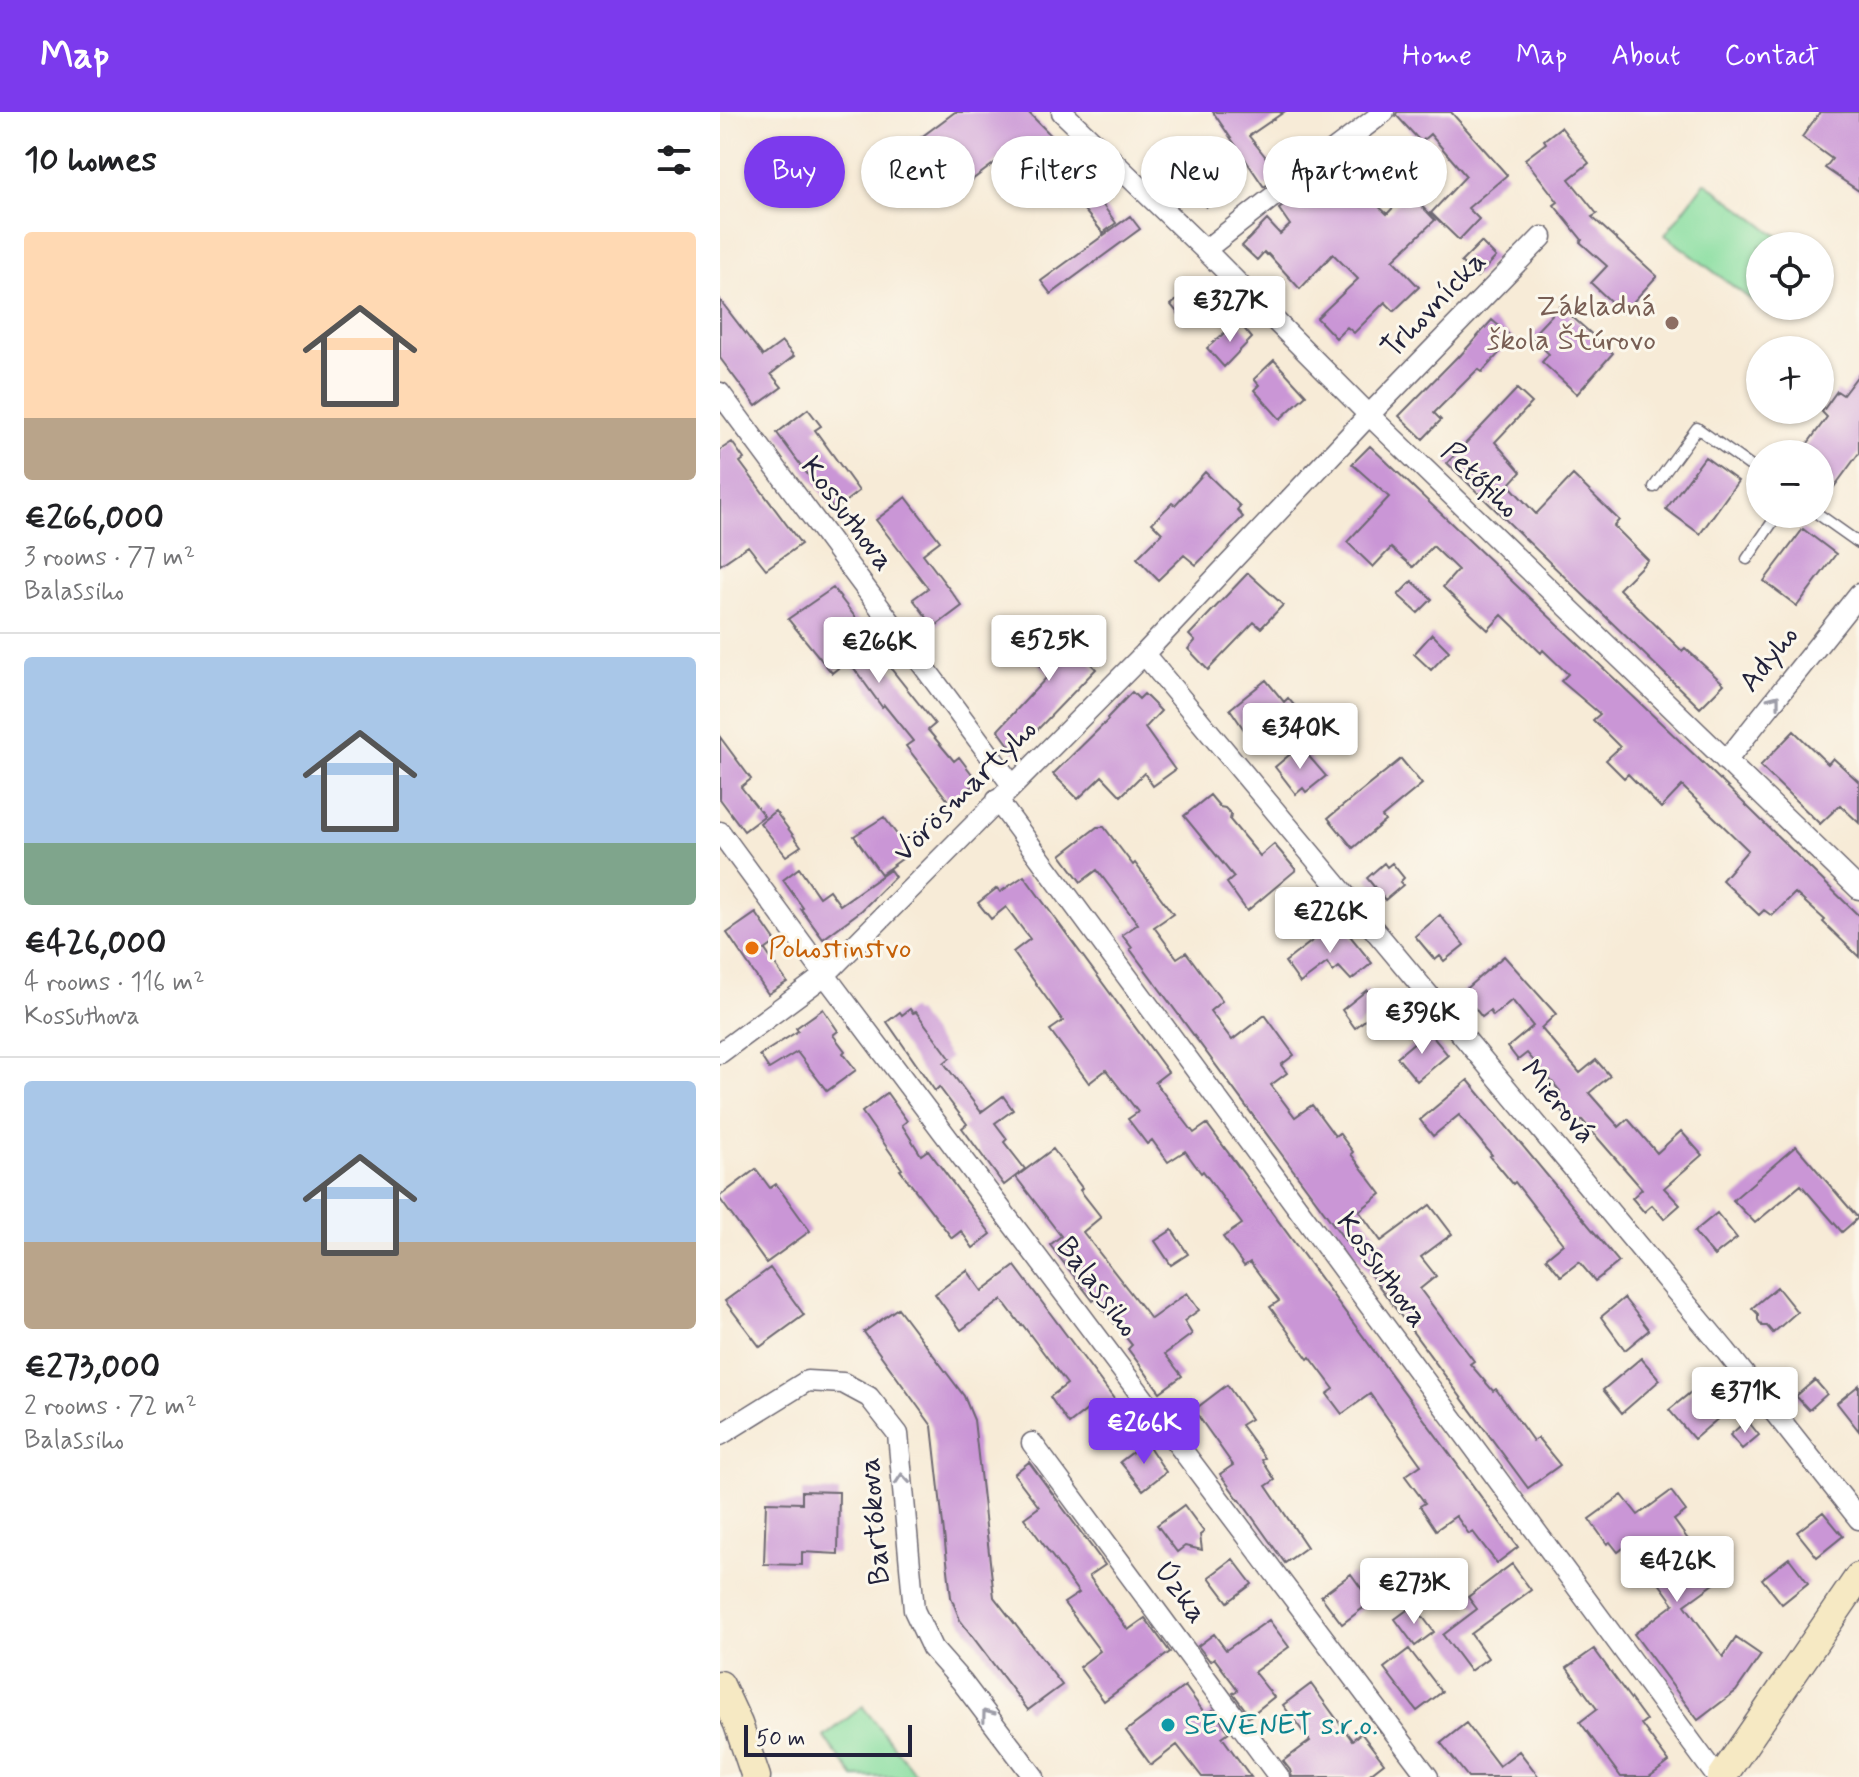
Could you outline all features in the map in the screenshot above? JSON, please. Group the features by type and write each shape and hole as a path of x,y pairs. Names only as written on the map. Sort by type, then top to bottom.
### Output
{"street":[{"name":"Petőfiho","path":"1062,112 1369,415 1859,889"},
{"path":"1205,250 1384,112"},
{"name":"Trhovnícka","path":"1369,415 1542,237"},
{"name":"Kossuthova","path":"720,393 1005,793 1719,1777"},
{"name":"Vörösmartyho","path":"723,1045 825,975 1144,654 1369,415"},
{"name":"Adyho","path":"1726,761 1859,594"},
{"name":"Mierová","path":"1144,654 1725,1350 1859,1519"},
{"name":"Balassiho","path":"720,832 1428,1777"},
{"name":"Bartókova","path":"720,1435 807,1381 843,1383 869,1397 898,1434 914,1610 932,1648 962,1682 1034,1777"},
{"name":"Úzka","path":"1032,1443 1279,1777"},
{"path":"1719,1777 1859,1577"},
{"path":"720,1685 738,1724 756,1777"}],"lane":[{"path":"1654,487 1697,428 1746,463"},
{"path":"1834,525 1859,543"},
{"path":"1747,559 1768,528"}],"green space":[{"path":"1705,182 1772,232 1746,232 1746,296 1665,235"},
{"path":"863,1706 918,1777 854,1777 824,1737"}],"building":[{"path":"955,112 1028,112 1052,136 991,136 991,166 975,178 975,136 923,136"},
{"path":"1213,112 1284,112 1249,136 1263,154 1263,186 1247,162 1247,136 1229,136"},
{"path":"1397,112 1451,112 1507,175 1468,208 1479,219 1459,240 1431,213 1436,208 1447,208 1447,196 1466,176 1447,154 1447,136 1415,136 1396,115"},
{"path":"1820,112 1859,112 1859,191 1825,168 1832,159 1802,137"},
{"path":"1561,127 1589,163 1569,179 1597,214 1592,217 1657,276 1623,313 1591,283 1607,266 1580,242 1582,240 1554,205 1558,202 1525,159"},
{"path":"1083,208 1105,208 1116,223 1103,233"},
{"path":"1381,208 1387,214 1393,208 1423,208 1435,220 1393,260 1419,287 1394,311 1385,302 1354,333 1347,327 1336,338 1317,318 1358,279 1333,254 1300,289 1268,254 1264,252 1257,260 1242,246 1267,220 1280,234 1290,225 1279,209"},
{"path":"1130,216 1140,229 1051,294 1041,281"},
{"path":"1481,242 1496,257 1477,277 1461,262"},
{"path":"1201,280 1216,298 1186,323 1171,305"},
{"path":"720,300 763,356 782,342 794,356 771,374 782,387 756,406 720,358"},
{"path":"1560,306 1613,353 1577,394 1542,362 1549,354 1531,337"},
{"path":"1492,320 1513,338 1482,372 1478,369 1434,413 1441,420 1423,439 1399,416"},
{"path":"1238,321 1252,338 1224,367 1207,348"},
{"path":"1274,360 1306,395 1280,419 1254,390 1259,385 1254,379"},
{"path":"1859,374 1859,453 1834,487 1834,440 1810,440 1822,424 1834,424 1834,395 1837,391 1843,395"},
{"path":"1517,389 1532,403 1495,442 1521,472 1509,485 1536,514 1573,475 1619,520 1614,526 1648,560 1619,589 1682,651 1685,648 1724,684 1700,708 1447,463"},
{"path":"808,409 821,426 815,430 859,491 834,510 777,433"},
{"path":"732,442 744,459 740,462 801,544 766,569 748,546 720,565 720,450"},
{"path":"1370,446 1859,916 1859,957 1795,893 1772,916 1764,910 1759,915 1722,880 1748,850 1682,786 1661,808 1628,774 1624,778 1606,760 1620,747 1593,720 1600,714 1561,681 1568,674 1502,615 1488,630 1443,587 1458,570 1433,546 1413,567 1391,548 1373,567 1347,542 1389,497 1352,464"},
{"path":"1705,457 1738,481 1700,534 1666,509"},
{"path":"1205,472 1240,506 1237,510 1243,517 1196,565 1184,555 1158,580 1137,558 1162,533 1152,523 1172,503 1175,505"},
{"path":"906,497 940,541 923,554 962,606 934,627 913,599 928,588 876,520"},
{"path":"1803,529 1836,554 1797,606 1764,581"},
{"path":"1248,573 1283,605 1261,628 1254,622 1208,670 1188,649 1195,641 1189,635"},
{"path":"1412,581 1432,599 1418,613 1398,595"},
{"path":"833,588 935,724 928,730 954,761 959,757 978,782 950,803 906,746 913,741 884,705 882,707 848,660 832,673 788,619"},
{"path":"1055,622 1094,659 1090,663 1096,669 1015,753 998,730 1049,675 1025,648"},
{"path":"1432,634 1449,651 1431,670 1414,654"},
{"path":"1266,680 1284,702 1288,698 1305,718 1284,735 1271,719 1249,737 1230,709"},
{"path":"1132,692 1139,699 1144,694 1161,711 1145,728 1175,770 1153,786 1144,773 1121,796 1102,776 1078,799 1053,774"},
{"path":"1794,731 1828,764 1833,758 1859,782 1859,823 1840,805 1820,824 1760,766"},
{"path":"720,737 751,779 741,787 764,816 744,831 720,799"},
{"path":"1300,746 1326,776 1306,792 1303,788 1296,794 1275,767"},
{"path":"1401,759 1422,784 1382,817 1385,821 1353,848 1328,818"},
{"path":"1210,795 1231,814 1230,820 1260,856 1274,844 1296,870 1247,911 1227,883 1234,877 1184,816"},
{"path":"775,811 801,846 786,856 760,823"},
{"path":"884,817 906,847 901,850 906,856 881,874 854,836"},
{"path":"1097,827 1104,827 1173,914 1154,927 1177,958 1186,952 1222,1001 1210,1011 1232,1040 1265,1015 1294,1055 1281,1065 1287,1073 1271,1085 1295,1117 1312,1105 1335,1136 1339,1133 1353,1152 1351,1154 1381,1194 1359,1211 1381,1241 1430,1205 1452,1234 1421,1257 1436,1276 1420,1289 1474,1361 1470,1364 1493,1391 1496,1389 1533,1441 1538,1438 1560,1465 1528,1488 1130,949 1122,935 1138,924 1097,870 1081,882 1061,855"},
{"path":"1384,863 1387,867 1392,863 1404,878 1400,882 1403,885 1385,900 1367,878"},
{"path":"799,868 819,897 829,890 840,905 890,870 895,877 862,910 823,939 783,880"},
{"path":"1024,876 1168,1072 1155,1082 1194,1133 1207,1124 1518,1547 1497,1563 1456,1516 1436,1530 1420,1506 1425,1503 1405,1476 1421,1465 1370,1394 1342,1414 1327,1394 1334,1389 1270,1307 1279,1301 1250,1262 1244,1266 1223,1237 1242,1224 1203,1171 1201,1173 1185,1151 1168,1162 1152,1140 1147,1144 1128,1119 1138,1112 1106,1070 1089,1083 1050,1030 1063,1021 1013,952 1030,939 1006,907 991,919 978,903 997,888 1000,892"},
{"path":"756,913 776,942 765,950 787,982 768,994 727,933"},
{"path":"1440,915 1464,945 1444,961 1440,956 1435,960 1415,936"},
{"path":"1338,921 1372,963 1351,980 1339,967 1333,972 1327,963 1300,983 1285,962"},
{"path":"1504,956 1556,1014 1541,1028 1580,1073 1596,1060 1610,1076 1589,1093 1619,1127 1628,1119 1657,1153 1681,1131 1702,1155 1664,1188 1680,1205 1664,1219 1652,1205 1644,1212 1632,1198 1642,1189 1582,1120 1575,1126 1551,1099 1560,1091 1527,1053 1518,1060 1508,1047 1533,1026 1512,1000 1493,1016 1490,1011 1482,1017 1462,992"},
{"path":"1367,990 1381,1007 1355,1028 1342,1010"},
{"path":"823,1009 838,1031 833,1035 856,1070 827,1091 797,1052 769,1069 760,1055 798,1031 796,1028"},
{"path":"910,1009 916,1012 950,1058 944,1063 981,1112 1003,1096 1013,1110 995,1123 1007,1139 1004,1142 1025,1169 1004,1185 962,1128 967,1124 939,1087 935,1091 887,1022"},
{"path":"1428,1031 1448,1055 1417,1081 1397,1057"},
{"path":"1468,1080 1619,1262 1595,1281 1579,1262 1561,1276 1546,1258 1563,1244 1459,1115 1433,1136 1420,1120"},
{"path":"887,1093 907,1121 902,1125 921,1155 928,1150 991,1234 973,1248 961,1231 952,1238 900,1170 862,1112"},
{"path":"1796,1146 1858,1218 1842,1232 1801,1185 1755,1223 1733,1200"},
{"path":"1053,1149 1101,1217 1083,1232 1151,1319 1187,1293 1199,1310 1184,1321 1192,1334 1165,1354 1182,1376 1160,1392 1128,1349 1132,1345 1050,1245 1061,1236 1016,1177"},
{"path":"756,1169 770,1188 776,1184 810,1231 766,1263 720,1199"},
{"path":"1717,1213 1737,1238 1714,1256 1694,1232"},
{"path":"1172,1230 1188,1254 1171,1265 1155,1241"},
{"path":"1015,1266 1120,1407 1097,1424 1087,1410 1069,1424 1050,1397 1067,1384 1002,1300 961,1330 935,1294 967,1270 982,1291"},
{"path":"770,1268 804,1315 760,1347 725,1301"},
{"path":"1777,1287 1797,1312 1773,1333 1767,1326 1762,1326 1752,1308"},
{"path":"1624,1298 1649,1330 1625,1350 1601,1317"},
{"path":"898,1308 964,1396 974,1420 994,1597 1062,1685 1028,1710 960,1620 951,1597 932,1426 864,1332"},
{"path":"1641,1358 1660,1380 1622,1413 1603,1390"},
{"path":"1815,1380 1827,1394 1809,1410 1796,1396"},
{"path":"1227,1385 1251,1419 1241,1425 1265,1458 1262,1460 1275,1480 1266,1486 1307,1547 1285,1563 1220,1474 1233,1465 1194,1410"},
{"path":"1859,1385 1859,1431 1837,1403"},
{"path":"1696,1388 1720,1417 1694,1439 1669,1410"},
{"path":"1747,1420 1759,1435 1742,1449 1730,1435"},
{"path":"1146,1442 1166,1472 1143,1490 1120,1462"},
{"path":"1029,1462 1105,1565 1089,1576 1128,1630 1145,1618 1170,1652 1104,1701 1079,1667 1100,1651 1064,1603 1079,1593 1024,1518 1039,1507 1014,1474"},
{"path":"802,1491 839,1492 838,1554 802,1552 802,1565 764,1564 766,1502 802,1503"},
{"path":"1671,1491 1686,1511 1674,1520 1718,1581 1685,1605 1723,1657 1736,1638 1761,1655 1736,1691 1698,1720 1634,1634 1674,1604 1630,1543 1618,1552 1610,1542 1607,1544 1589,1519 1622,1495 1638,1515"},
{"path":"1184,1505 1204,1532 1200,1535 1202,1550 1185,1546 1177,1552 1157,1525"},
{"path":"1823,1512 1843,1536 1817,1557 1797,1532"},
{"path":"1789,1558 1808,1583 1782,1604 1762,1579"},
{"path":"1233,1559 1252,1584 1228,1602 1209,1577"},
{"path":"1512,1564 1531,1590 1471,1634 1488,1658 1470,1671 1443,1635 1477,1609 1468,1597"},
{"path":"1351,1574 1371,1602 1342,1624 1321,1596"},
{"path":"1414,1605 1434,1632 1415,1646 1395,1619"},
{"path":"1269,1620 1289,1647 1254,1672 1274,1697 1250,1716 1233,1693 1238,1690 1214,1658 1210,1661 1198,1646 1214,1634 1226,1650"},
{"path":"1409,1649 1442,1692 1417,1711 1384,1668"},
{"path":"1594,1649 1646,1720 1641,1724 1669,1762 1649,1777 1621,1777 1580,1722 1597,1709 1567,1668"},
{"path":"1311,1684 1352,1740 1361,1733 1384,1763 1366,1777 1292,1777 1283,1761 1310,1741 1283,1705"},
{"path":"1185,1686 1206,1715 1213,1710 1229,1732 1222,1737 1251,1777 1202,1777 1177,1745 1151,1765 1126,1731"},
{"path":"1466,1723 1499,1766 1519,1751 1539,1777 1468,1777 1441,1743"}],"place":[{"name":"Základná škola Štúrovo","path":"1672,323"},
{"name":"Pohostinstvo","path":"752,948"},
{"name":"SEVENET s.r.o.","path":"1168,1725"}]}
